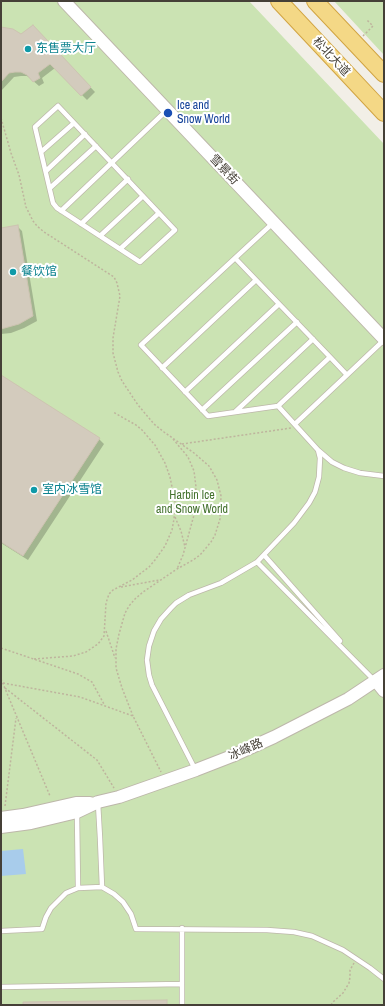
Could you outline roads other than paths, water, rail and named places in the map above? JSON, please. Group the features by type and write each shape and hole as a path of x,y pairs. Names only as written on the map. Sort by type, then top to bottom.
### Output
{"highway":[{"name":"松北大道","path":"279,1 384,113"},
{"path":"315,1 384,74"}],"street":[{"name":"雪景街","path":"64,1 384,340"},
{"path":"380,678 384,691"},
{"name":"冰峰路","path":"1,827 31,823 76,808 119,797 232,756 274,737 348,699 380,678"},
{"name":"冰峰路","path":"1,818 76,808"}],"lane":[{"path":"58,106 112,163 174,230 140,262 80,224 55,206 53,203 35,127 58,106"},
{"path":"61,211 167,110"},
{"path":"41,152 74,122"},
{"path":"46,170 85,134"},
{"path":"50,188 96,146"},
{"path":"80,224 128,179"},
{"path":"100,236 143,196"},
{"path":"120,249 159,213"},
{"path":"273,222 141,345 208,416 278,406 330,357"},
{"path":"235,258 347,374"},
{"path":"162,368 256,280"},
{"path":"186,392 279,304"},
{"path":"202,410 297,322"},
{"path":"235,412 313,339"},
{"path":"296,426 347,374 384,340"},
{"path":"278,406 318,450 332,462 360,473 384,476"},
{"path":"196,770 152,685 147,660 151,639 161,619 176,603 189,595 222,583 257,562 294,523 313,498 315,492 319,477 320,465 318,450"},
{"path":"264,556 380,678"},
{"path":"257,562 380,678"},
{"path":"98,802 102,887"},
{"path":"76,808 78,888"},
{"path":"1,931 42,929 51,908 66,893 78,888 102,887 114,894 123,902 131,914 136,928 267,930 294,932 312,936 328,942 357,959 384,979"},
{"path":"182,928 182,1005"},
{"path":"1,987 182,984"}],"water":[{"path":"23,849 26,874 1,876 1,851"}],"place":[{"name":"东售票大厅","path":"28,49"},
{"name":"Ice and Snow World","path":"168,113"},
{"name":"餐饮馆","path":"13,272"},
{"name":"室内冰雪馆","path":"34,490"}],"park label":[{"name":"Harbin Ice and Snow World","path":"192,503"}]}
